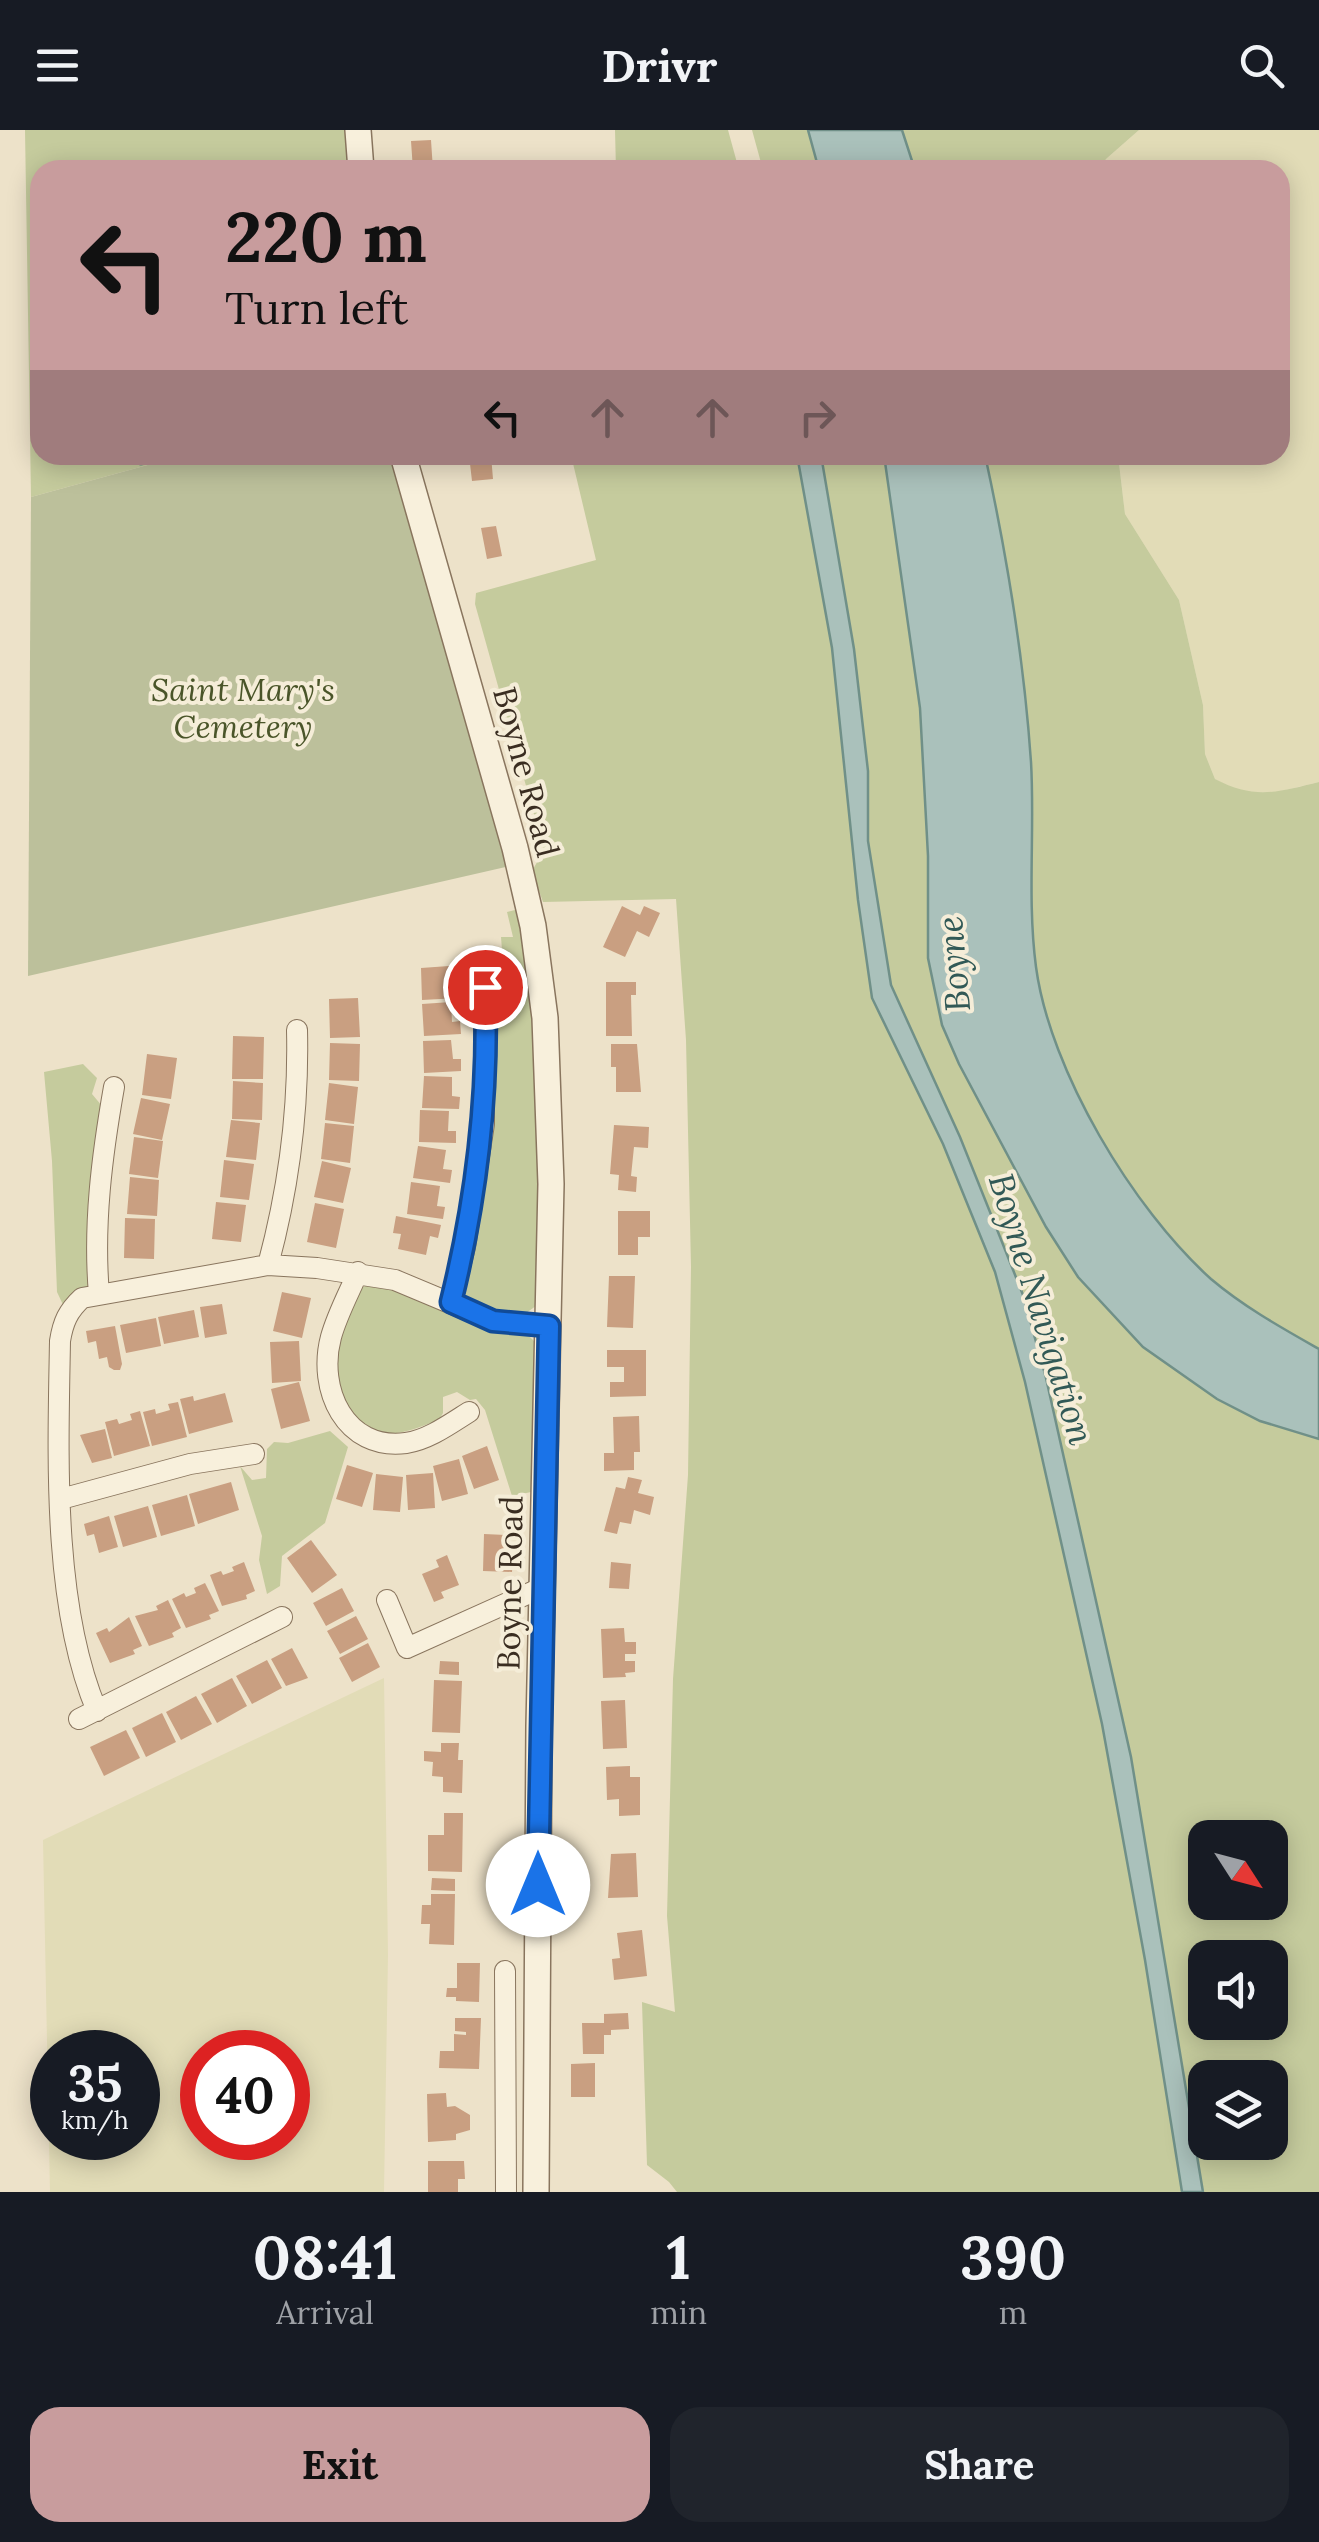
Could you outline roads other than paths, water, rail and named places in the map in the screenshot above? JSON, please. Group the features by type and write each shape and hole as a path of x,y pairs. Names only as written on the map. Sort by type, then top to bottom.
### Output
{"street":[{"path":"358,130 360,160"},
{"name":"Boyne Road","path":"406,465 515,848 533,926 545,1018 549,1326 536,2192"},
{"path":"451,1302 465,1247 484,1124 484,958"},
{"path":"268,1265 294,1138 297,1030"},
{"path":"99,1294 101,1175 114,1087"},
{"path":"282,1617 88,1715 73,1641 58,1455 62,1323 71,1308 82,1298 99,1294 268,1265 358,1272 395,1280 493,1321 549,1326"},
{"path":"358,1272 331,1338 329,1380 342,1419 352,1430 369,1438 407,1443 469,1412"},
{"path":"62,1499 190,1464 254,1454"},
{"path":"387,1600 407,1648 543,1587"},
{"path":"505,1971 506,2192"},
{"path":"505,2080 538,2080"}],"water":[{"path":"808,130 902,130 912,160 816,160"},
{"path":"799,465 823,465 854,649 868,771 868,841 891,985 960,1137 1023,1295 1046,1378 1131,1757 1188,2101 1188,2160 1198,2160 1203,2192 1182,2192 1102,1724 1025,1382 995,1272 943,1144 872,998 832,648"},
{"name":"Boyne","path":"885,465 987,465 1014,608 1028,723 1036,967 1058,1050 1077,1093 1125,1177 1182,1250 1237,1299 1319,1349 1319,1439 1260,1421 1217,1399 1143,1347 1078,1277 1046,1227 942,1025 928,958 928,856 920,708"}],"park label":[{"name":"Saint Mary's Cemetery","path":"243,708"}],"water label":[{"name":"Boyne Navigation","path":"1041,1309"}]}
